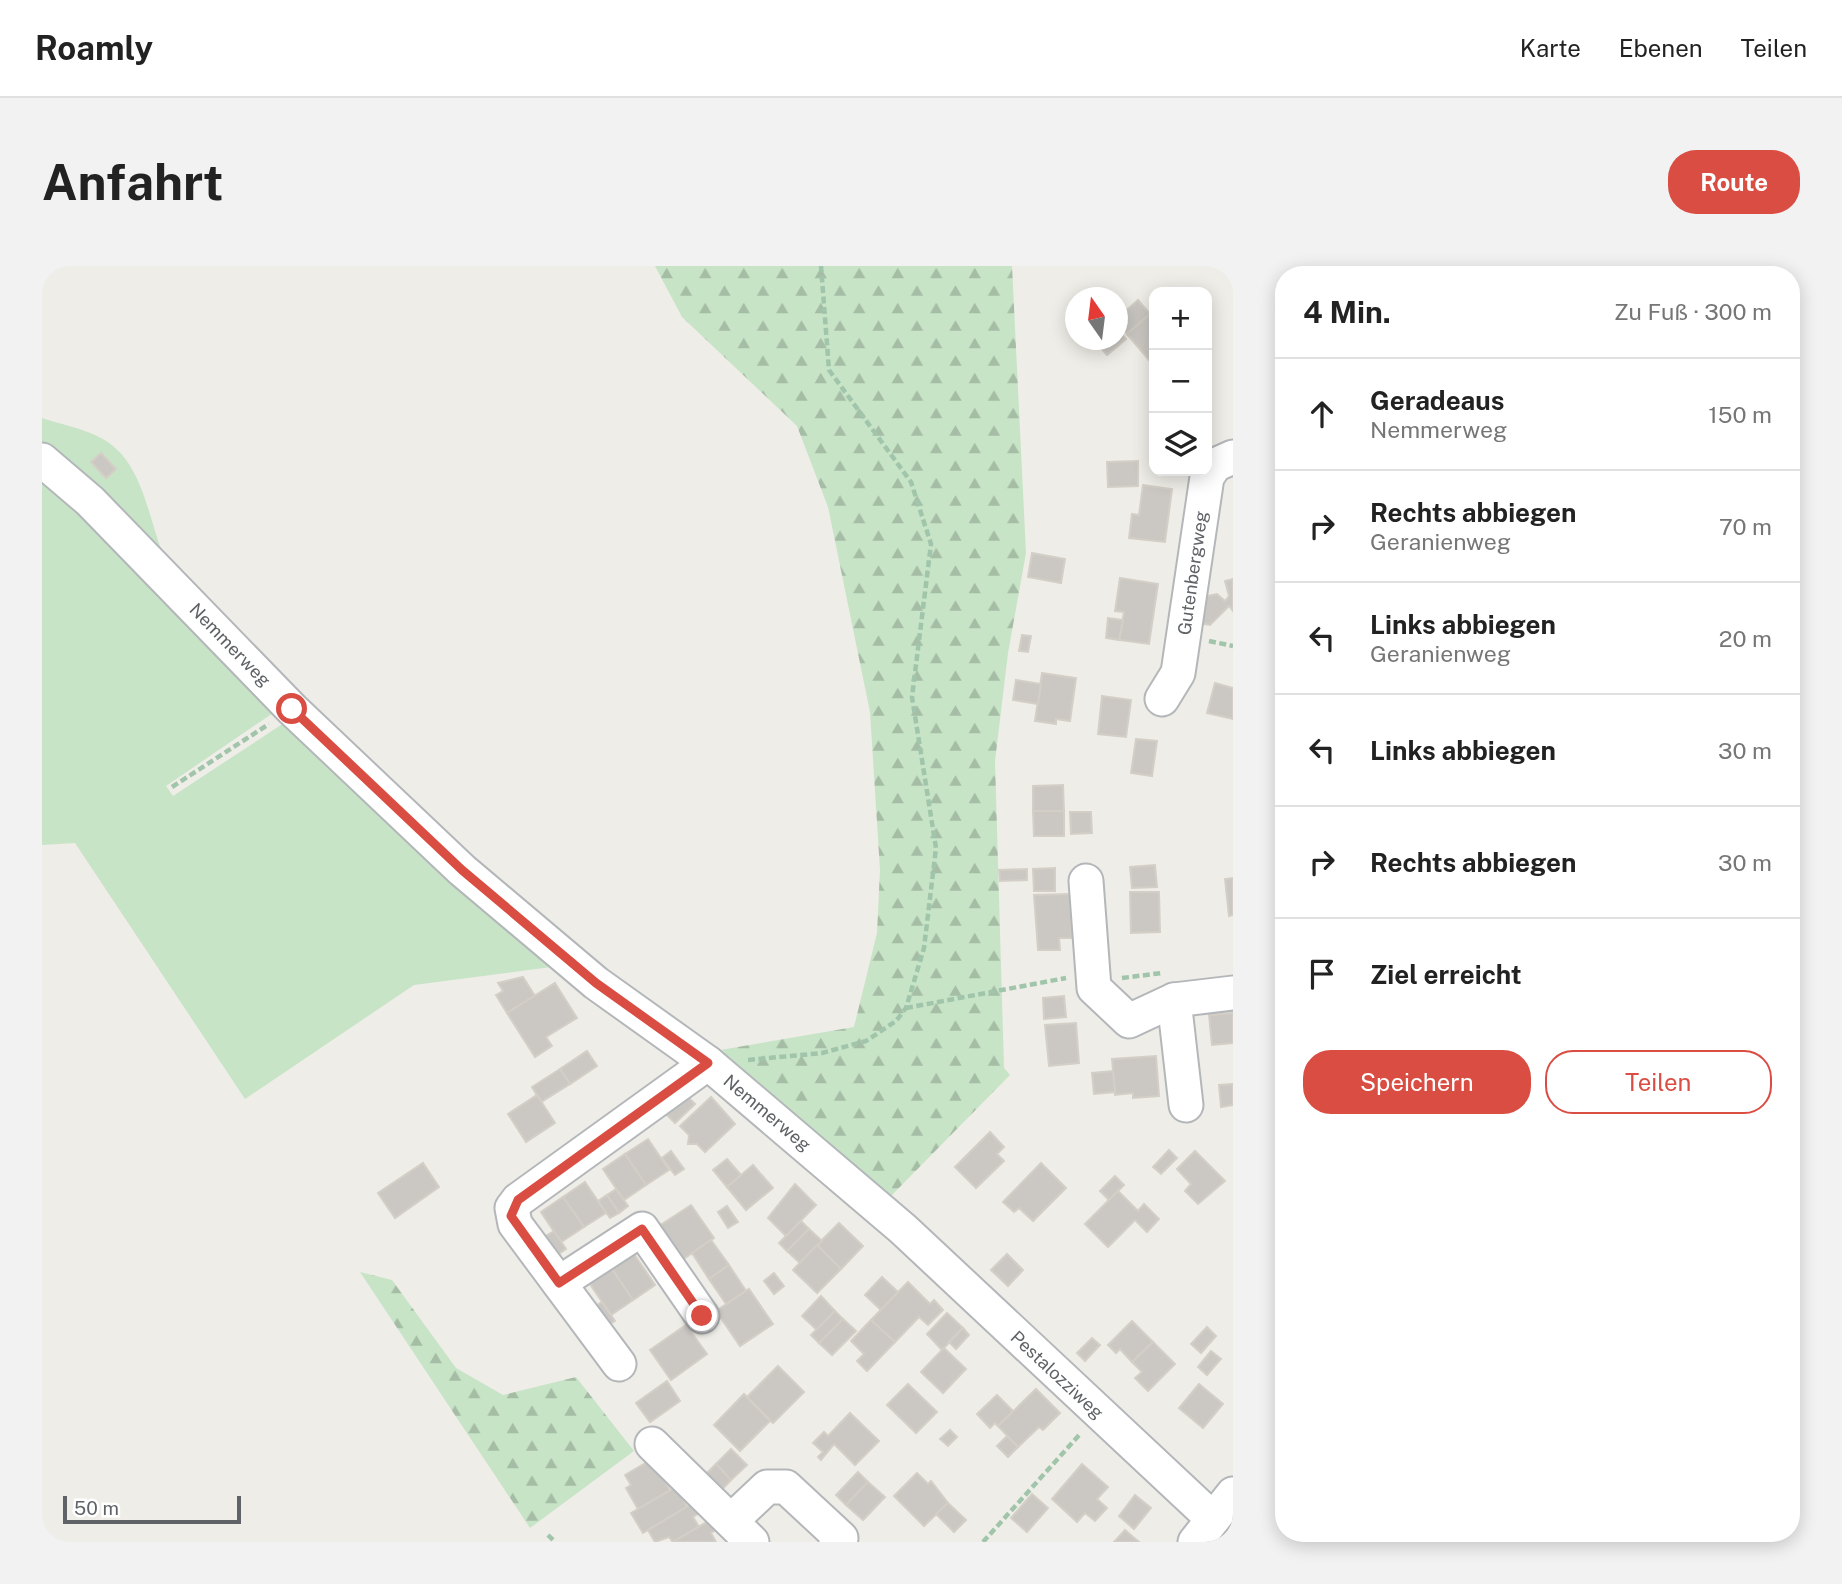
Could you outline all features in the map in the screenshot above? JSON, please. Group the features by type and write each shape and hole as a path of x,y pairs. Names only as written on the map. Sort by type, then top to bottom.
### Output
{"street":[{"name":"Gutenbergweg","path":"1163,699 1178,673 1207,477 1215,465 1233,457"},
{"name":"Nemmerweg","path":"42,460 90,501 292,709 462,870 596,983 708,1063 903,1230"},
{"path":"1086,881 1094,988 1129,1021 1174,1000 1233,993"},
{"path":"1174,1000 1186,1105"},
{"path":"619,1364 515,1224 512,1208 518,1200 708,1063"},
{"path":"559,1283 642,1229 702,1316"},
{"name":"Pestalozziweg","path":"903,1230 1098,1414 1214,1518"},
{"path":"652,1444 742,1531 767,1487 786,1487 839,1540"}],"path":[{"path":"708,1063 822,1053 866,1041 896,1021 906,1008 924,948 936,848 912,696 932,544 911,482 829,370 821,266"},
{"path":"173,787 292,709"},
{"path":"906,1008 928,1007 1073,976 1092,981"},
{"path":"983,1542 1098,1414"},
{"path":"548,1535 555,1542"}],"green space":[{"path":"655,266 1012,266 1026,553 1008,653 995,761 1004,1068 1010,1075 888,1199 709,1052 854,1027 877,933 880,870 870,712 828,507 797,426 682,317"},
{"path":"42,418 99,437 113,446 124,458 141,487 162,552 42,446"},
{"path":"42,469 273,713 166,786 173,796 290,719 559,966 414,985 245,1099 75,843 42,845"},
{"path":"360,1272 392,1280 456,1368 503,1395 576,1377 634,1451 530,1528"}],"building":[{"path":"1138,300 1149,315 1128,333 1128,309"},
{"path":"1149,315 1149,360 1128,335"},
{"path":"101,453 116,469 106,478 91,462"},
{"path":"1138,461 1138,486 1108,487 1107,462"},
{"path":"1143,485 1172,489 1165,542 1129,538 1132,514 1139,515"},
{"path":"1032,553 1065,559 1061,583 1028,577"},
{"path":"1120,578 1158,584 1149,644 1119,640 1124,612 1115,611"},
{"path":"1233,579 1233,611 1229,606 1210,625 1198,623 1202,597 1217,594 1225,601 1229,596 1225,581"},
{"path":"1108,618 1123,620 1119,640 1106,638"},
{"path":"1022,635 1031,636 1028,652 1019,651"},
{"path":"1042,673 1076,678 1070,721 1056,719 1056,724 1035,721"},
{"path":"1016,680 1041,684 1038,704 1013,700"},
{"path":"1215,683 1233,688 1233,719 1207,713"},
{"path":"1102,696 1131,700 1126,737 1098,734"},
{"path":"1136,739 1157,741 1152,776 1131,773"},
{"path":"1063,785 1064,811 1033,811 1033,786"},
{"path":"1033,811 1064,811 1064,836 1034,836"},
{"path":"1070,812 1091,812 1092,833 1071,834"},
{"path":"1155,865 1157,887 1132,888 1130,867"},
{"path":"1055,868 1055,891 1034,891 1033,869"},
{"path":"1027,869 1027,880 1000,881 999,870"},
{"path":"1233,878 1233,915 1229,916 1225,879"},
{"path":"1130,892 1159,892 1160,932 1131,933"},
{"path":"1070,894 1072,938 1059,938 1060,950 1038,950 1034,895"},
{"path":"523,977 535,996 507,1013 496,995 503,991 498,983"},
{"path":"555,983 577,1018 546,1037 552,1046 535,1057 507,1013"},
{"path":"1064,996 1066,1017 1044,1019 1043,998"},
{"path":"1233,1013 1233,1043 1212,1045 1209,1015"},
{"path":"1076,1023 1079,1063 1049,1066 1045,1025"},
{"path":"587,1051 597,1066 570,1084 560,1069"},
{"path":"1156,1056 1159,1096 1133,1098 1133,1093 1115,1095 1112,1059"},
{"path":"560,1069 570,1084 541,1102 532,1087"},
{"path":"1113,1071 1115,1092 1094,1094 1092,1073"},
{"path":"1233,1084 1233,1105 1221,1107 1219,1085"},
{"path":"683,1092 695,1104 675,1123 663,1111"},
{"path":"537,1095 555,1123 526,1142 508,1114"},
{"path":"711,1097 735,1124 705,1152 697,1144 688,1144 689,1135 680,1126"},
{"path":"990,1132 1004,1147 997,1154 1004,1161 976,1188 955,1167"},
{"path":"648,1139 669,1170 646,1185 625,1154"},
{"path":"1169,1150 1177,1158 1161,1174 1153,1167"},
{"path":"671,1151 684,1169 675,1175 662,1158"},
{"path":"1195,1151 1225,1181 1198,1204 1185,1191 1191,1184 1177,1169"},
{"path":"625,1154 646,1185 624,1200 603,1169"},
{"path":"727,1159 741,1175 727,1187 713,1170"},
{"path":"423,1163 439,1187 395,1218 378,1193"},
{"path":"1041,1163 1066,1188 1033,1221 1019,1208 1014,1212 1003,1202"},
{"path":"753,1165 773,1188 746,1210 727,1187"},
{"path":"1115,1176 1124,1185 1109,1200 1100,1191"},
{"path":"585,1182 606,1213 584,1227 563,1197"},
{"path":"795,1184 816,1205 786,1236 768,1218"},
{"path":"616,1189 628,1206 619,1213 607,1195"},
{"path":"1118,1191 1138,1211 1144,1204 1159,1219 1147,1232 1135,1220 1108,1247 1085,1224"},
{"path":"607,1195 619,1213 610,1218 598,1201"},
{"path":"563,1197 584,1227 561,1242 541,1212"},
{"path":"691,1205 714,1238 682,1260 659,1226"},
{"path":"727,1206 738,1222 728,1228 718,1212"},
{"path":"801,1221 809,1229 787,1251 779,1243"},
{"path":"839,1223 863,1246 841,1269 817,1245"},
{"path":"809,1229 822,1241 800,1263 787,1251"},
{"path":"554,1231 566,1249 557,1255 544,1237"},
{"path":"711,1240 729,1265 709,1279 692,1253"},
{"path":"817,1245 841,1269 817,1293 793,1270"},
{"path":"634,1254 655,1285 633,1300 612,1269"},
{"path":"1007,1254 1023,1270 1008,1286 991,1270"},
{"path":"729,1265 746,1291 726,1304 709,1279"},
{"path":"612,1269 633,1300 611,1315 590,1284"},
{"path":"774,1273 784,1286 774,1294 764,1281"},
{"path":"882,1277 898,1292 881,1310 865,1295"},
{"path":"908,1282 930,1304 934,1300 943,1310 928,1325 919,1317 895,1342 871,1320"},
{"path":"749,1289 773,1324 740,1346 716,1311"},
{"path":"821,1296 835,1311 817,1330 802,1316"},
{"path":"602,1302 615,1321 605,1327 593,1308"},
{"path":"835,1311 843,1319 819,1343 811,1335"},
{"path":"947,1313 963,1328 942,1350 927,1334"},
{"path":"843,1319 856,1331 832,1355 819,1343"},
{"path":"871,1320 895,1342 867,1371 857,1361 864,1354 851,1341"},
{"path":"1132,1321 1153,1342 1132,1362 1120,1349 1116,1353 1108,1345"},
{"path":"686,1325 707,1354 671,1380 650,1350"},
{"path":"1207,1327 1216,1336 1201,1353 1191,1344"},
{"path":"963,1328 969,1335 956,1349 949,1342"},
{"path":"1092,1338 1100,1345 1085,1361 1077,1353"},
{"path":"1153,1342 1175,1364 1148,1391 1135,1378 1142,1372 1132,1362"},
{"path":"944,1348 966,1369 943,1393 921,1372"},
{"path":"1211,1351 1221,1359 1207,1375 1198,1367"},
{"path":"778,1366 804,1392 773,1423 747,1397"},
{"path":"667,1381 680,1401 650,1422 636,1403"},
{"path":"908,1384 937,1412 916,1433 887,1405"},
{"path":"1199,1384 1223,1404 1203,1428 1179,1408"},
{"path":"1036,1389 1060,1413 1043,1430 1039,1427 1018,1447 998,1426"},
{"path":"744,1394 770,1421 740,1451 714,1425"},
{"path":"997,1395 1013,1411 998,1426 995,1423 990,1428 977,1414"},
{"path":"850,1413 879,1441 855,1465 834,1444 821,1460 818,1457 823,1452 813,1443 824,1432 828,1436"},
{"path":"950,1430 957,1437 948,1446 940,1439"},
{"path":"1007,1436 1018,1447 1008,1457 997,1446"},
{"path":"731,1449 747,1465 731,1480 716,1464"},
{"path":"652,1459 670,1490 638,1509 626,1488 631,1485 625,1475"},
{"path":"716,1464 731,1480 716,1496 700,1480"},
{"path":"1082,1464 1108,1487 1097,1499 1107,1508 1095,1521 1085,1513 1077,1522 1052,1499"},
{"path":"858,1472 868,1482 846,1505 836,1495"},
{"path":"917,1473 928,1484 931,1481 948,1503 924,1526 894,1496"},
{"path":"868,1482 885,1497 863,1520 846,1505"},
{"path":"676,1487 687,1507 643,1533 631,1513"},
{"path":"1032,1494 1048,1508 1027,1532 1011,1518"},
{"path":"1135,1495 1151,1508 1134,1529 1119,1516"},
{"path":"693,1503 699,1513 693,1517 699,1527 673,1542 669,1537 655,1542 648,1530"},
{"path":"948,1503 966,1520 954,1532 936,1514"},
{"path":"710,1520 716,1530 711,1533 716,1542 673,1542"},
{"path":"1125,1530 1139,1542 1114,1542"}],"route":[{"path":"292,709 462,870 596,983 708,1063 518,1200 512,1208 511,1216 559,1283 642,1229 702,1316"}]}
